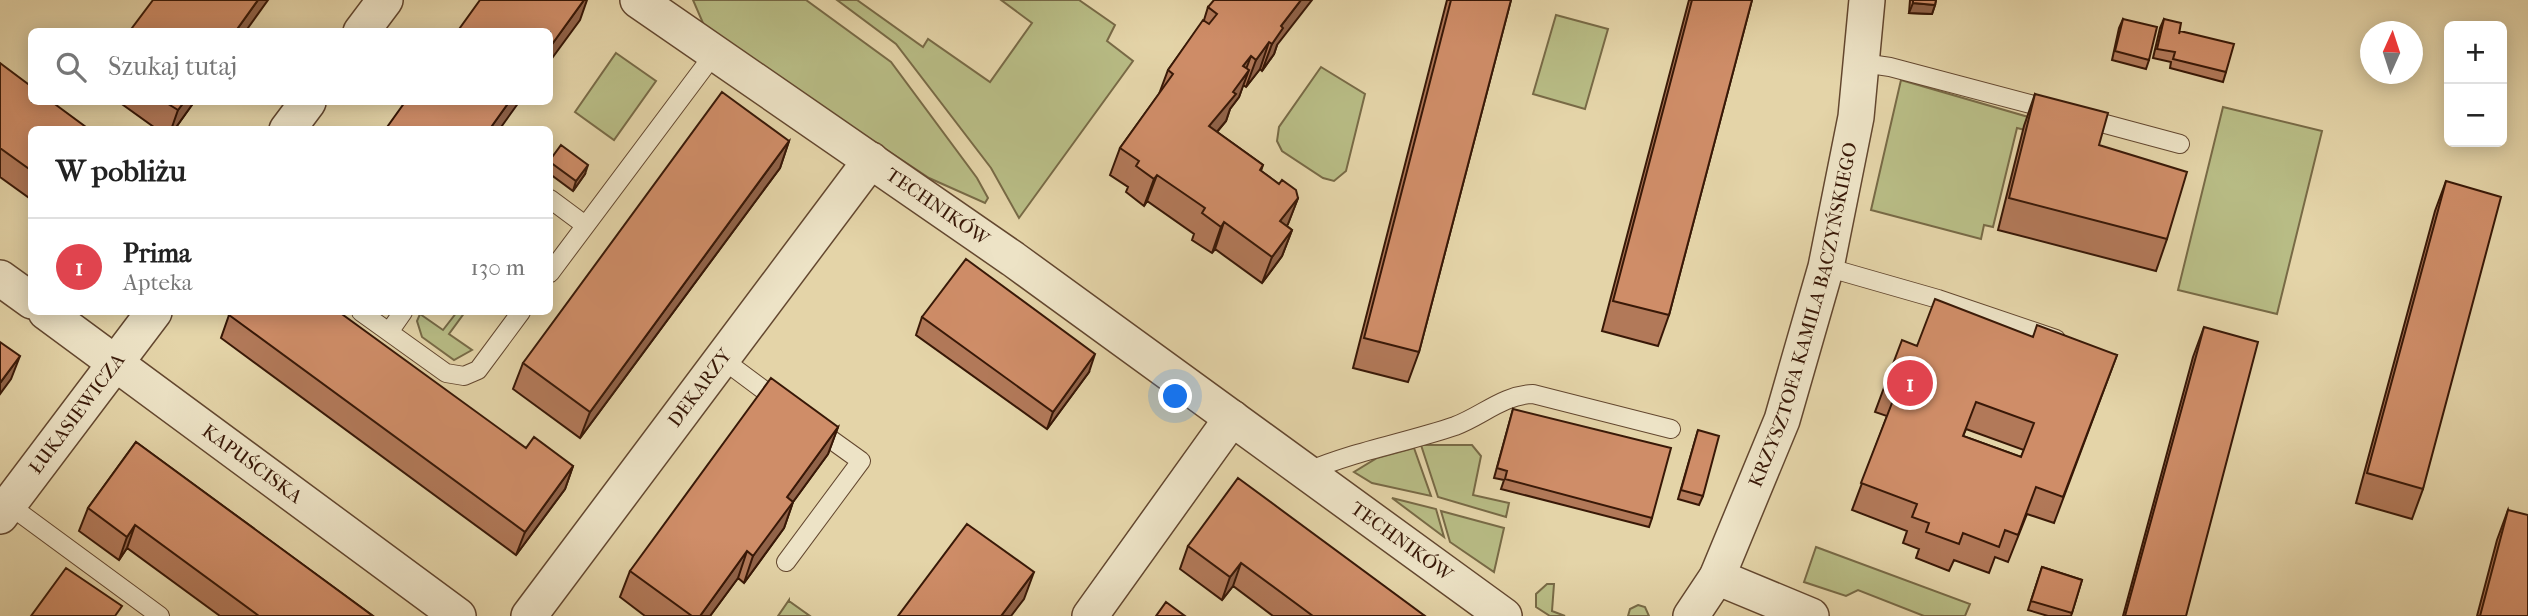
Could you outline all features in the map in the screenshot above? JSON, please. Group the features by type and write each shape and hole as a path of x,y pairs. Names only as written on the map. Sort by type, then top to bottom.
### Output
{"street":[{"path":"364,28 384,0"},
{"name":"TECHNIKÓW","path":"638,0 871,160 1504,616"},
{"name":"KRZYSZTOFA KAMILA BACZYŃSKIEGO","path":"1691,616 1717,577 1782,419 1826,267 1856,117 1867,0"},
{"path":"290,126 306,105"},
{"name":"DEKARZY","path":"529,616 871,160"},
{"path":"0,278 28,298"},
{"name":"KAPUŚCISKA","path":"50,315 458,616"},
{"name":"ŁUKASIEWICZA","path":"3,506 151,315"},
{"path":"1090,616 1232,418"},
{"path":"1717,577 1811,616"}],"lane":[{"path":"553,269 714,54"},
{"path":"1863,63 1891,67 2180,144"},
{"path":"553,201 585,225"},
{"path":"1826,267 1938,299 2067,343"},
{"path":"365,315 446,373 464,376 478,370 519,315"},
{"path":"389,332 401,315"},
{"path":"722,359 861,461 786,562"},
{"path":"1306,472 1344,456 1453,426 1518,395 1533,394 1671,429"},
{"path":"3,506 160,616"}],"green space":[{"path":"693,0 806,0 891,62 977,178 988,198 985,203 929,178 706,30"},
{"path":"837,0 857,0 923,47 928,39 990,82 1032,23 1001,0 1079,0 1115,25 1107,41 1133,61 1019,218 991,168 896,44"},
{"path":"1556,15 1608,29 1585,109 1533,94"},
{"path":"616,53 656,81 614,140 575,112"},
{"path":"1321,67 1365,94 1346,171 1334,181 1323,178 1282,151 1277,141 1279,127"},
{"path":"1901,80 2073,130 2070,141 2017,128 1993,227 1984,225 1981,239 1871,210"},
{"path":"2223,107 2322,131 2277,314 2178,290"},
{"path":"420,315 443,330 455,315 463,315 449,334 472,350 454,360 422,337 417,321"},
{"path":"1421,445 1472,445 1481,456 1473,495 1509,503 1506,517 1438,497"},
{"path":"1414,448 1431,496 1372,483 1354,472 1377,458"},
{"path":"1392,498 1436,509 1444,537"},
{"path":"1441,511 1504,528 1494,572 1450,542"},
{"path":"1816,547 1970,604 1965,616 1924,616 1858,590 1846,596 1804,582"},
{"path":"1547,584 1554,584 1552,611 1565,616 1550,616 1536,607 1536,594"},
{"path":"789,601 810,616 778,616"},
{"path":"1638,605 1645,607 1649,616 1628,616 1630,609"}],"building":[{"path":"153,0 258,0 238,28 132,28"},
{"path":"480,0 584,0 553,43 553,28 460,28"},
{"path":"1214,0 1301,0 1281,26 1283,28 1272,44 1269,42 1256,60 1251,56 1243,66 1249,70 1233,92 1236,94 1209,126 1263,165 1260,170 1279,184 1282,180 1296,190 1298,198 1280,221 1292,230 1272,257 1224,222 1221,227 1202,213 1205,208 1157,175 1154,179 1136,166 1139,161 1120,148 1173,74 1168,70 1203,20 1209,24 1217,14 1208,7"},
{"path":"1451,0 1511,0 1419,352 1364,338"},
{"path":"1692,0 1752,0 1669,315 1613,301"},
{"path":"1913,0 1936,0 1935,5 1913,3"},
{"path":"2123,19 2157,27 2149,60 2115,51"},
{"path":"2164,19 2181,23 2179,34 2180,31 2234,44 2226,72 2173,59 2175,52 2157,49"},
{"path":"0,63 28,84 28,105 56,105 85,126 28,126 28,168 0,148"},
{"path":"722,92 789,141 590,412 523,363"},
{"path":"2035,94 2108,113 2099,145 2187,172 2167,239 2009,198"},
{"path":"403,105 507,105 492,126 388,126"},
{"path":"561,145 588,165 576,181 553,164 553,156"},
{"path":"2446,181 2501,197 2423,489 2367,473"},
{"path":"966,259 1095,354 1053,412 922,317"},
{"path":"1935,299 2033,337 2037,325 2117,355 2063,497 2036,487 2018,535 2005,530 1999,547 1963,533 1959,544 1926,532 1929,523 1912,517 1917,504 1861,483 1897,390 1885,385 1902,340 1917,346","holes":["1976,402 2034,423 2021,457 1963,436"]},
{"path":"229,315 343,315 526,448 534,437 573,466 525,532"},
{"path":"2204,327 2258,342 2186,616 2125,616"},
{"path":"0,342 20,356 0,383"},
{"path":"771,378 838,427 787,497 793,502 753,556 747,551 700,616 692,616 630,571"},
{"path":"1513,409 1671,448 1652,518 1505,479 1507,471 1497,468"},
{"path":"1698,430 1719,436 1703,496 1681,490"},
{"path":"136,442 373,616 259,616 135,525 127,537 88,508"},
{"path":"1238,478 1425,616 1313,616 1241,563 1230,577 1188,546"},
{"path":"2508,510 2528,515 2528,616 2480,616"},
{"path":"967,524 1034,572 1001,616 898,616"},
{"path":"2042,567 2082,580 2072,613 2031,601"},
{"path":"66,568 122,606 115,616 31,616"},
{"path":"1166,602 1185,616 1156,616"}],"place":[{"name":"Prima","path":"1910,383"}]}
